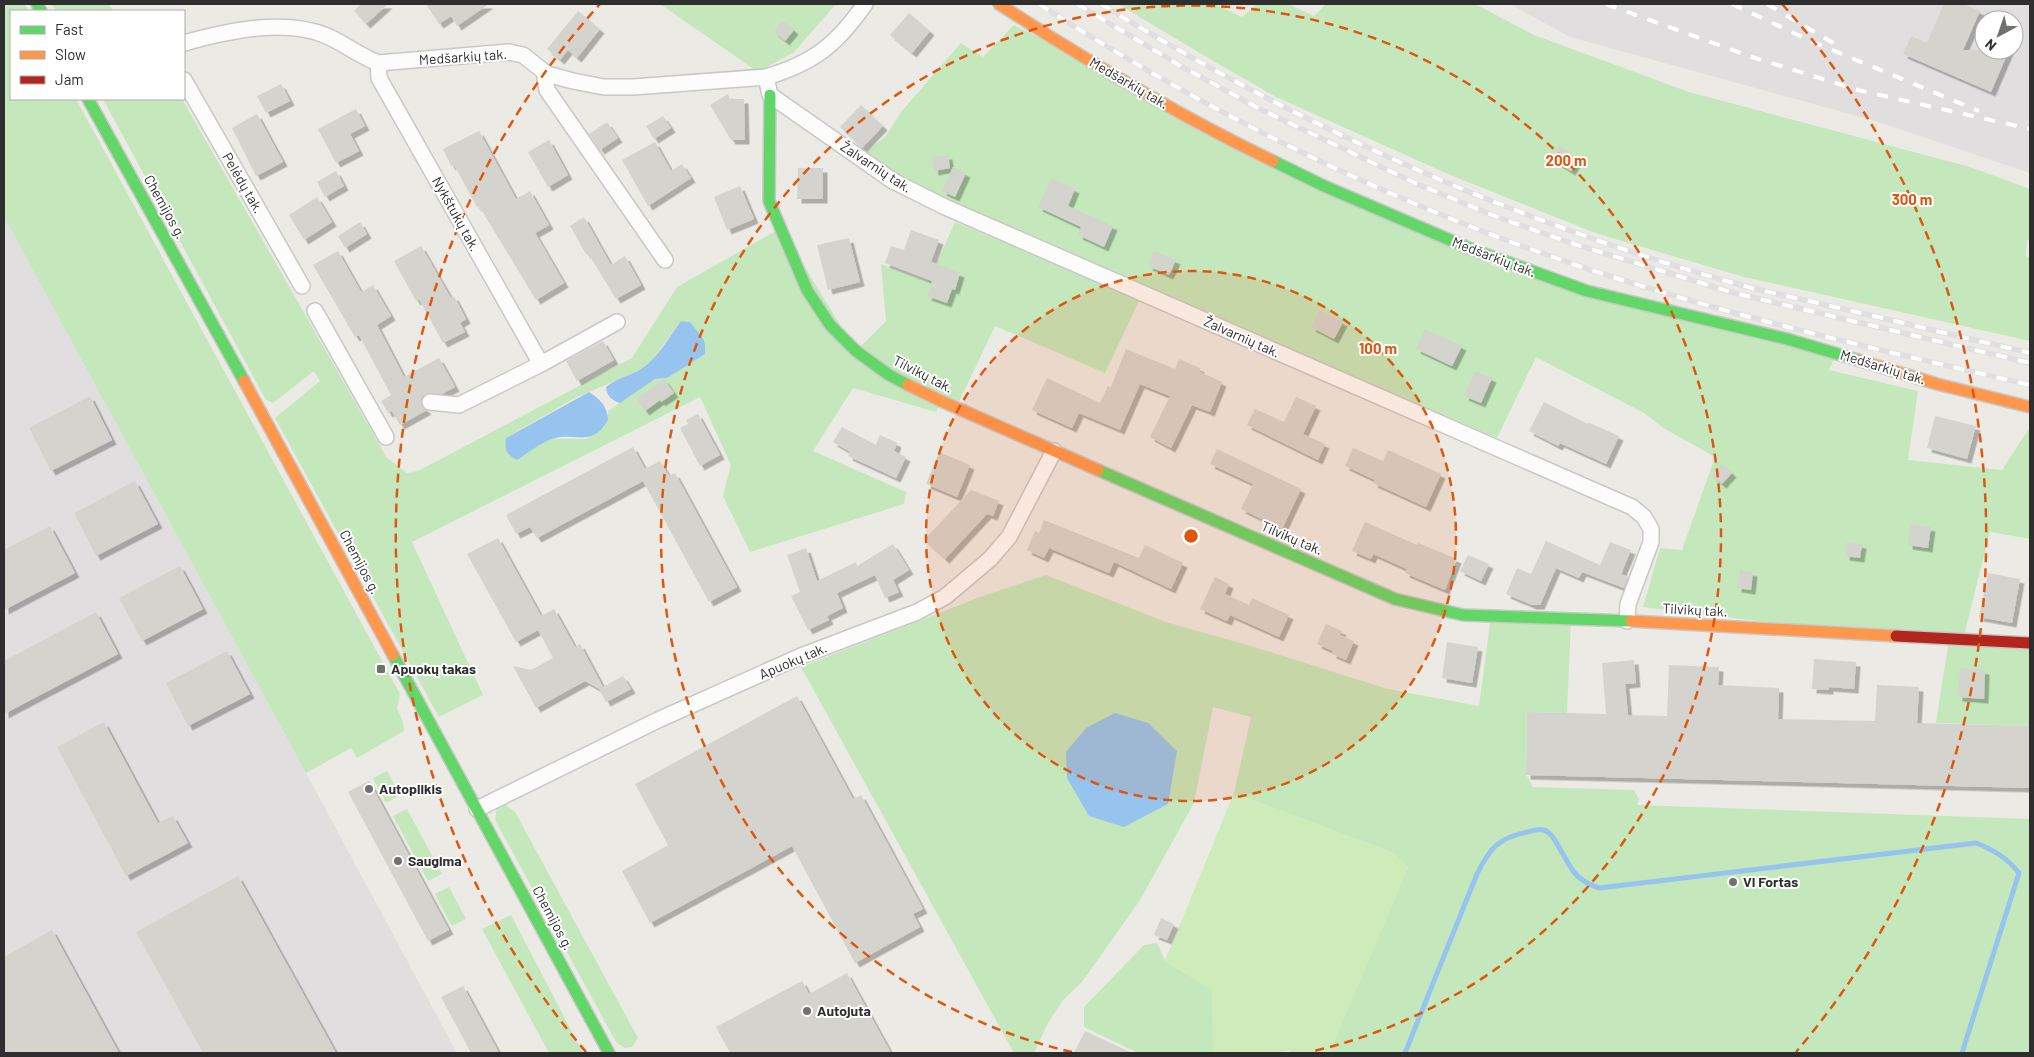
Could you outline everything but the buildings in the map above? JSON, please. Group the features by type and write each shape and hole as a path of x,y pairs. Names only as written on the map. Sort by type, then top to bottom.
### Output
{"street":[{"name":"Medšarkių tak.","path":"185,44 202,38 266,28 288,27 310,30 329,37 362,57 378,63 509,52 523,55 547,74 604,87 633,87 766,77 810,60 847,28 865,4"},
{"name":"Medšarkių tak.","path":"999,4 1120,79 1227,139 1324,186 1471,249 1587,291 1787,339 1937,384 2030,407"},
{"name":"Nykštukų tak.","path":"378,63 379,78 541,364"},
{"path":"547,74 545,79 547,90 666,260"},
{"path":"766,77 770,95"},
{"name":"Pelėdų tak.","path":"185,82 302,286"},
{"name":"Tilvikų tak.","path":"770,95 769,200 807,290 830,326 856,351 889,375 941,401 1395,598 1463,615 1626,621 2030,643"},
{"name":"Žalvarnių tak.","path":"770,95 893,181 945,207 1632,507 1644,517 1651,529 1651,542 1628,604 1626,621"},
{"name":"Chemijos g.","path":"89,100 264,417 605,1049"},
{"path":"315,311 386,437"},
{"path":"430,402 459,405 541,364 617,322"},
{"name":"Apuokų tak.","path":"476,809 658,720 800,656 917,612 944,597 990,559 1009,538 1054,450"}],"shaded area":[{"path":"1510,4 2030,4 2030,173 1872,120 1570,37"},
{"path":"4,217 306,773 457,1053 4,1053"}],"green space":[{"path":"4,4 25,4 28,10 10,10 10,100 77,100 400,694 397,708 403,722 404,731 357,758 351,748 306,773 4,217"},
{"path":"52,4 109,4 112,10 55,10"},
{"path":"660,4 836,4 794,52 758,72"},
{"path":"1118,4 1216,4 1242,17 1257,4 1288,4 1314,16 1326,4 1475,4 1534,35 1689,92 1970,167 2030,189 2030,241 2027,240 2026,256 2030,258 2030,341 1744,277 1598,234 1448,174 1276,97"},
{"path":"1014,25 1494,266 1835,357 1829,370 1918,391 1908,460 2002,470 2030,427 2030,539 1990,532 1963,639 2030,643 2030,726 1936,723 1949,639 1877,635 1643,607 1660,548 1682,550 1715,457 1665,429 1644,413 1536,357 1497,438 945,207 863,154 886,136 901,112 961,43 983,57"},
{"path":"104,100 183,100 387,458 407,473 418,471 632,358 677,287 781,228 856,351 886,321 881,264 928,282 955,222 1140,299 1105,373 995,326 956,408 941,401 936,412 853,388 813,451 906,492 904,504 750,552 723,496 731,465 700,397 412,542 483,695 439,717 275,418 320,381 314,371 273,403 266,400","holes":["681,321 690,322 695,330 701,334 668,378 655,379 608,411 606,424 586,439 506,438 575,398 640,370 651,361"]},
{"path":"1046,575 1166,622 1251,646 1388,689 1479,706 1491,616 1571,619 1567,713 1527,712 1526,774 1533,787 1634,790 1639,799 1637,805 2030,819 2030,1053 1329,1053 1408,867 1393,853 1234,793 1251,717 1213,707 1194,803 1140,900 1082,982 1063,1000 1048,1023 1034,1053 1014,1053 801,667 980,597"},
{"path":"387,771 400,795 386,803 373,778"},
{"path":"1234,793 1393,853 1408,867 1329,1053 1290,1053 1290,1050 1276,1053 1213,1053 1212,990 1165,961"},
{"path":"503,803 515,812 638,1038 632,1047 625,1048 616,1042 495,820 497,805"},
{"path":"407,809 442,874 428,881 393,816"},
{"path":"449,887 466,919 452,926 435,894"},
{"path":"511,915 583,1053 549,1053 482,929"},
{"path":"1157,943 1165,961 1213,990 1213,1053 1138,1053 1084,1027 1084,1007 1144,945"}],"water":[{"path":"681,321 690,322 702,336 705,343 705,354 667,378 655,379 620,403 612,399 607,393 606,387 647,364 658,353"},
{"path":"589,392 603,404 607,411 608,420 602,429 589,437 560,437 552,439 517,460 509,454 505,446 506,438"},
{"path":"1115,713 1148,723 1177,751 1168,804 1124,827 1089,816 1067,778 1066,752 1086,728"}],"waterway":[{"path":"1405,1053 1477,874 1486,857 1496,846 1509,837 1539,829 1547,831 1552,836 1571,869 1579,878 1599,888 1976,843 1989,849 2000,855 2019,873 1962,1053"}],"railway":[{"path":"1039,4 1110,48 1257,130 1332,167 1487,233 1645,287 1741,315 2030,385"},
{"path":"1077,4 1179,65 1258,108 1415,183 1497,217 1574,244 1734,293 2030,363"},
{"path":"1101,4 1252,90 1330,130 1489,200 1571,231 1653,259 1749,287 2030,353"},
{"path":"1606,4 1752,57 1858,90 2030,129"},
{"path":"1732,4 1813,42 1979,111"},
{"path":"1767,4 1840,47"}],"traffic: fast":[{"path":"37,4 40,10"},
{"path":"770,95 769,201 807,290 830,325 856,351 889,375 908,385"},
{"path":"89,100 244,381"},
{"path":"1273,161 1324,186 1471,249 1587,291 1787,339 1858,360"},
{"path":"1098,470 1395,599 1463,615 1631,621"},
{"path":"393,655 609,1053"}],"traffic: slow":[{"path":"999,4 1133,87 1273,161"},
{"path":"1858,360 1937,384 2030,407"},
{"path":"244,381 393,655"},
{"path":"908,385 1098,470"},
{"path":"1631,621 1896,636"}],"traffic: jam":[{"path":"1896,636 2030,643"}],"place":[{"name":"Apuokų takas","path":"381,669"},
{"name":"Autoplikis","path":"369,789"},
{"name":"Saugima","path":"398,861"},
{"name":"VI Fortas","path":"1733,882"},
{"name":"Autojuta","path":"807,1011"}]}
